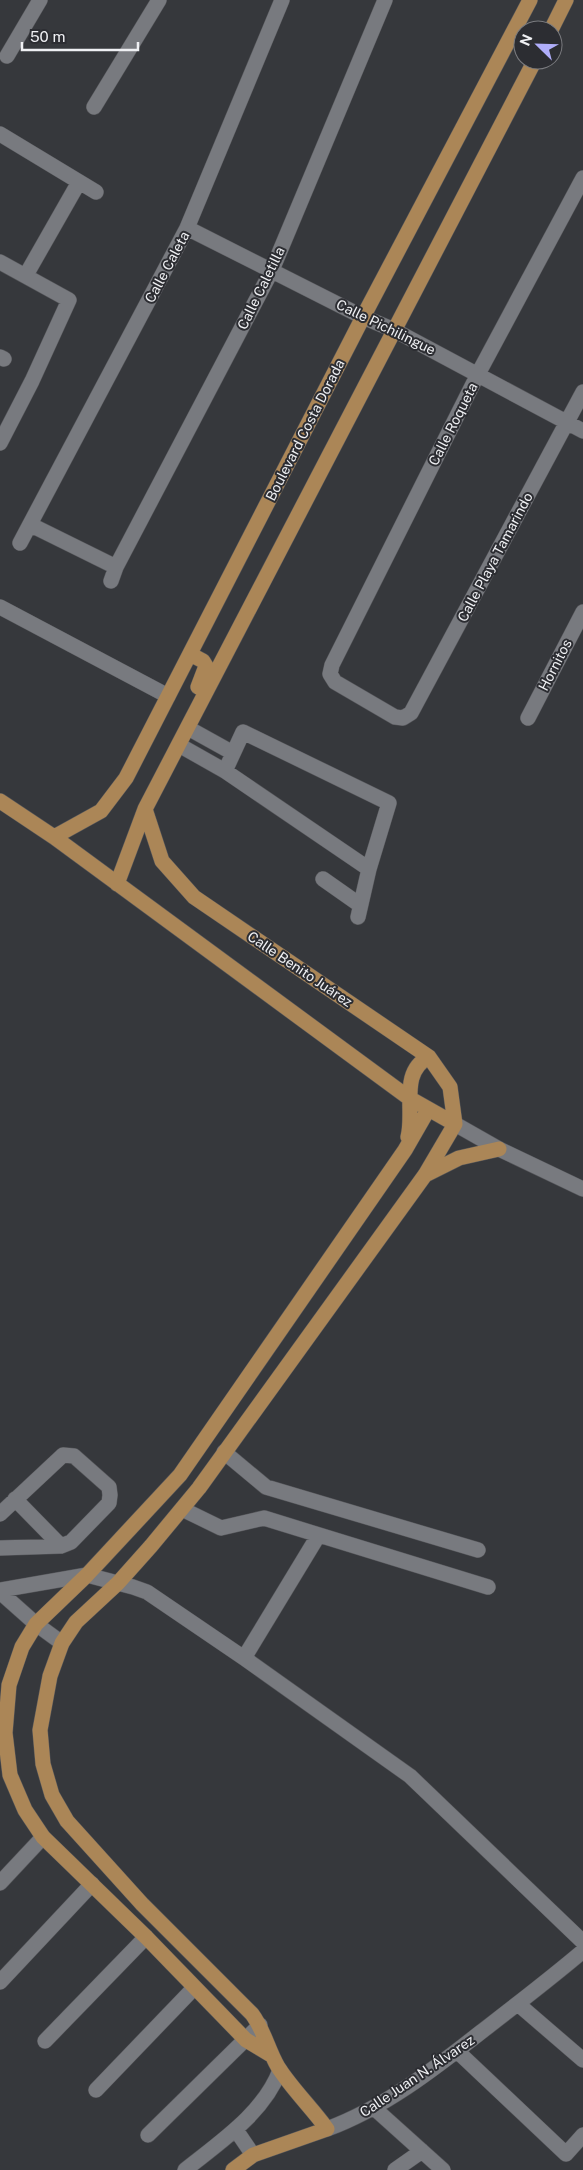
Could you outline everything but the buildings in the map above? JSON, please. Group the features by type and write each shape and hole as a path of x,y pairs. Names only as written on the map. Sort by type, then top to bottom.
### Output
{"main road":[{"name":"Boulevard Costa Dorada","path":"54,837 100,811 126,778 363,317 530,0"},
{"path":"555,20 566,0"},
{"path":"117,884 145,809 530,70"},
{"path":"190,654 203,661 206,666 194,696 197,710"},
{"path":"0,801 54,837 409,1098 455,1124 425,1175 199,1488 118,1582 76,1622 62,1643 50,1676 40,1730 43,1764 52,1794 67,1821 136,1897 252,2014 260,2025 271,2054 280,2070 312,2107 327,2129"},
{"name":"Calle Benito Juárez","path":"145,809 162,861 194,897 429,1057 450,1087 455,1124"},
{"path":"405,1150 412,1123 409,1098 414,1069 420,1062 429,1057"},
{"path":"271,2054 246,2040 146,1937 43,1837 25,1810 10,1775 5,1733 8,1685 22,1647 36,1624 86,1575 180,1475 405,1150 428,1110"},
{"path":"425,1175 458,1158 500,1148"},
{"path":"237,1392 255,1409"},
{"name":"Calle Juan N. Álvarez","path":"235,2170 253,2155 327,2129"}],"street":[{"path":"7,56 40,0"},
{"path":"94,107 159,0"},
{"name":"Calle Caleta","path":"20,543 187,228 282,0"},
{"name":"Calle Caletilla","path":"31,525 113,574 272,270 385,0"},
{"path":"0,134 96,192"},
{"name":"Calle Roqueta","path":"403,718 395,716 335,682 330,674 332,665 478,374 583,178"},
{"path":"26,276 79,182"},
{"name":"Calle Pichilingue","path":"187,228 363,317 394,330 583,431"},
{"path":"0,262 70,300 0,443"},
{"name":"Calle Playa Tamarindo","path":"403,718 411,713 583,392"},
{"path":"0,608 168,696"},
{"name":"Hornitos","path":"528,718 583,612"},
{"path":"188,728 233,752"},
{"path":"225,771 243,732 389,804 368,869 359,911 323,879"},
{"path":"179,745 225,771 368,869"},
{"path":"455,1124 500,1148 581,1183"},
{"path":"0,1514 63,1455 74,1456 109,1487 109,1503 71,1542 61,1546 0,1548"},
{"path":"221,1456 266,1487 478,1550"},
{"path":"16,1499 61,1546"},
{"path":"182,1509 221,1528 264,1518 488,1587"},
{"path":"244,1658 318,1536"},
{"path":"0,1591 86,1575 118,1582 147,1592 244,1658 410,1776 583,1942"},
{"path":"0,1591 36,1624 62,1643"},
{"path":"0,1883 43,1837"},
{"path":"0,1982 92,1884"},
{"path":"45,2041 146,1937"},
{"name":"Calle Juan N. Álvarez","path":"327,2129 374,2108 457,2051 583,1951"},
{"path":"96,2090 194,1988"},
{"path":"518,2004 583,2060"},
{"path":"148,2134 260,2025"},
{"path":"457,2051 566,2154 583,2135"},
{"path":"186,2170 236,2130 263,2100 276,2081 280,2070"},
{"path":"374,2108 443,2170"},
{"path":"236,2130 253,2155"},
{"path":"395,2170 422,2151"}]}
